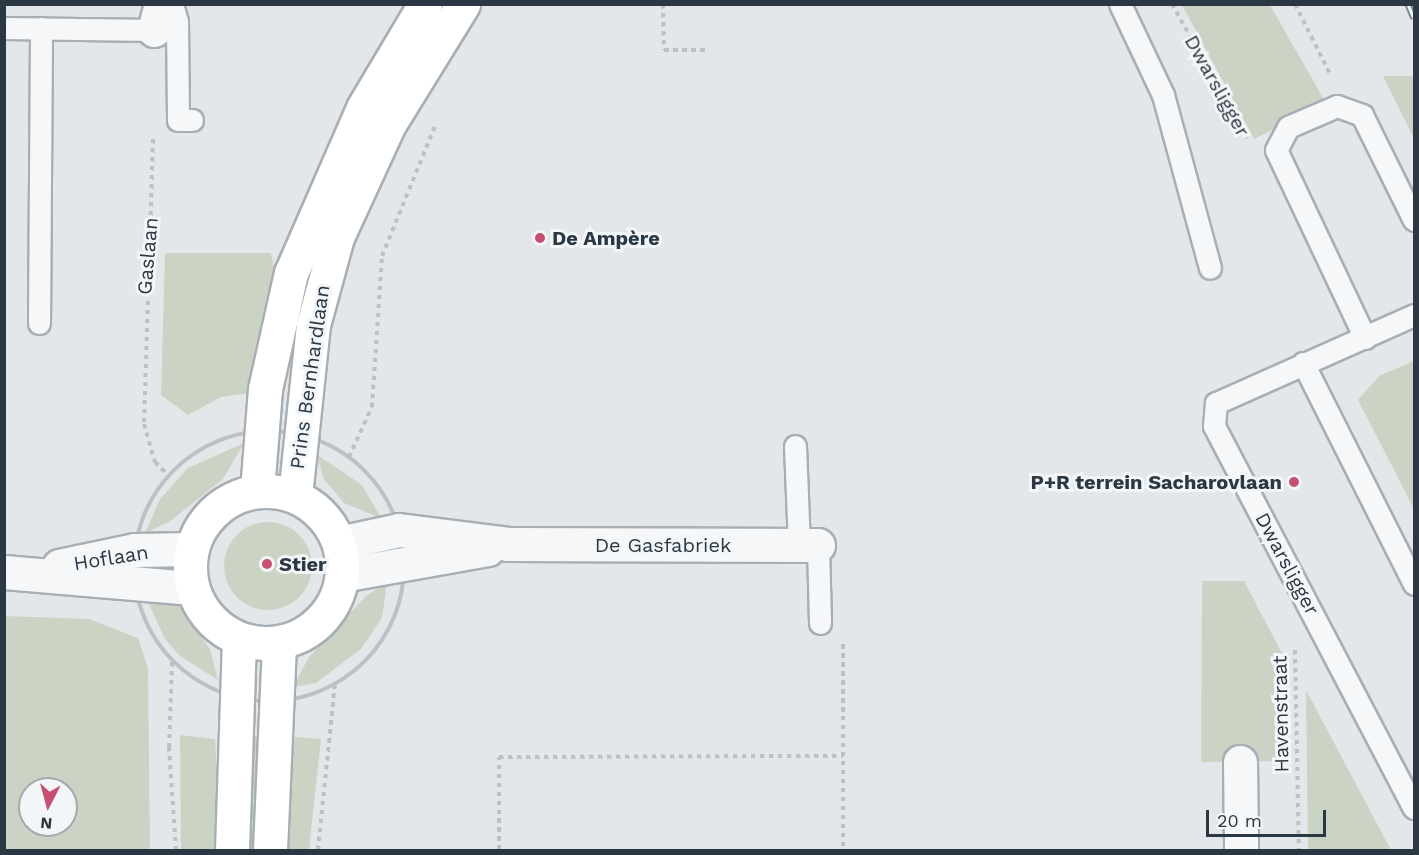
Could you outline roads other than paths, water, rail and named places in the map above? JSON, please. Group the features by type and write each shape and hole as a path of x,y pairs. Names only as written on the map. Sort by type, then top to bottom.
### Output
{"main road":[{"name":"Prins Bernhardlaan","path":"257,491 265,389 291,273 363,108 425,4"},
{"name":"Prins Bernhardlaan","path":"295,496 313,325 337,237 388,124 464,4"},
{"path":"257,491 295,496 322,515 341,559 322,619 279,643 239,639 210,619 192,588 191,549 215,510 257,491"},
{"path":"232,850 239,639"},
{"path":"270,850 279,643"}],"street":[{"name":"De Gasfabriek","path":"341,559 508,544 802,545"},
{"name":"Hoflaan","path":"18,572 135,550 191,549"},
{"name":"Hoflaan","path":"18,572 192,588"},
{"path":"1240,762 1241,850"}],"lane":[{"path":"1120,4 1163,95 1210,267"},
{"path":"4,28 41,28 162,13 177,21 178,120 192,120"},
{"path":"39,323 41,28"},
{"name":"Dwarsligger","path":"1365,338 1276,150 1288,128 1336,106 1362,115 1414,220"},
{"name":"Dwarsligger","path":"1414,315 1216,403 1214,426 1414,808"},
{"path":"1303,363 1414,584"},
{"path":"790,447 802,545 820,623"}],"railway":[{"path":"1408,4 1414,18"}],"place":[{"name":"De Ampère","path":"540,238"},
{"name":"P+R terrein Sacharovlaan","path":"1294,482"},
{"name":"Stier","path":"267,564"}]}
